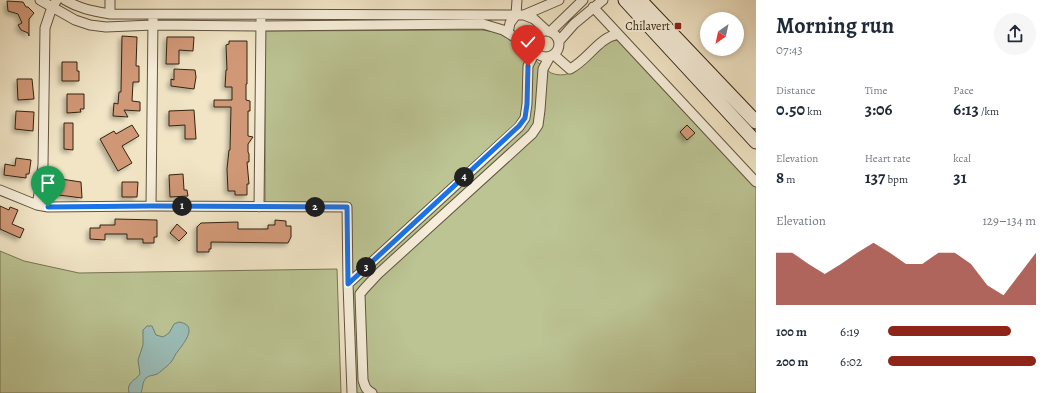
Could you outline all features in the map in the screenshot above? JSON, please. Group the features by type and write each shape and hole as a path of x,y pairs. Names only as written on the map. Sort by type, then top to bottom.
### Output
{"main road":[{"path":"624,0 756,142"},
{"path":"640,0 756,122"}],"street":[{"path":"40,0 54,4 75,20 90,25 106,27 153,25 261,26 483,24 508,33 534,50 541,57 551,56 570,69 605,40 612,35 618,34"},
{"path":"65,0 76,7 110,14 499,16 520,15 559,0"},
{"path":"110,0 110,14"},
{"path":"517,0 520,15"},
{"path":"348,284 519,126 525,118 528,66 534,50 532,43 539,33 549,31 583,0"},
{"path":"559,41 574,24 603,0"},
{"path":"37,205 43,165 45,28 54,4"},
{"path":"594,7 756,182"},
{"path":"151,206 153,14"},
{"path":"259,207 261,14"},
{"path":"372,393 367,391 364,387 363,380 360,294 378,274 532,134 538,124 542,69 558,49 559,41 556,35 534,19 520,15"},
{"path":"508,33 510,24 520,15"},
{"path":"0,190 37,205 48,207 347,207 352,393"}],"green space":[{"path":"482,30 496,32 505,36 551,73 560,75 568,74 576,70 609,41 620,41 756,187 756,393 356,393 350,204 265,204 265,31"},
{"path":"0,251 24,261 79,273 337,269 341,393 0,393"}],"water":[{"path":"179,322 185,324 189,330 184,344 167,366 158,374 148,376 146,378 143,383 141,393 129,393 128,389 130,384 140,374 138,360 143,345 143,330 147,326 152,326 156,335 163,337 169,333 174,324"}],"building":[{"path":"7,1 23,2 26,7 34,13 29,19 29,36 28,33 21,30 18,25 22,23 18,14 8,11"},
{"path":"122,36 137,37 136,66 139,66 139,82 133,82 132,101 140,102 140,111 124,110 128,117 113,116 114,103 118,104 119,92 121,92"},
{"path":"167,37 194,37 193,51 179,50 179,64 166,64"},
{"path":"229,41 247,41 246,100 250,101 250,111 248,111 248,136 253,137 248,144 249,162 247,162 249,184 247,184 247,195 235,195 235,191 228,191 227,169 230,150 231,107 214,107 214,100 232,100 232,87 225,87 227,70 226,45 229,44"},
{"path":"62,62 77,62 79,81 62,81"},
{"path":"174,69 195,70 196,77 194,89 171,86 171,79 174,80"},
{"path":"17,79 32,79 34,99 18,100"},
{"path":"67,94 84,94 84,109 80,109 81,112 67,113"},
{"path":"194,110 196,139 185,139 185,125 169,126 169,111"},
{"path":"16,111 34,112 33,131 15,129"},
{"path":"64,123 73,123 73,150 64,149"},
{"path":"132,125 139,136 122,146 132,163 118,171 100,139 114,131 116,134"},
{"path":"687,125 695,133 687,140 680,132"},
{"path":"16,158 31,160 29,174 26,174 26,178 4,175 5,164 15,166"},
{"path":"183,174 184,190 187,190 188,196 170,197 169,175"},
{"path":"61,179 81,182 82,198 59,195"},
{"path":"122,182 138,182 137,197 122,197"},
{"path":"0,206 9,210 10,207 18,210 12,224 24,229 20,238 0,229"},
{"path":"115,219 157,220 157,237 154,237 154,243 143,243 143,239 127,239 127,234 105,234 105,240 90,239 90,228 100,228 100,225 115,225"},
{"path":"275,220 286,221 286,226 291,226 291,237 288,243 211,242 211,249 209,249 209,252 197,252 197,227 201,223 238,222 238,229 268,229 268,225 275,225"},
{"path":"177,224 187,233 179,241 170,233"}],"place":[{"name":"Chilavert","path":"678,26"}],"route":[{"path":"48,207 347,207 348,284 519,126 525,118 528,66"}]}
